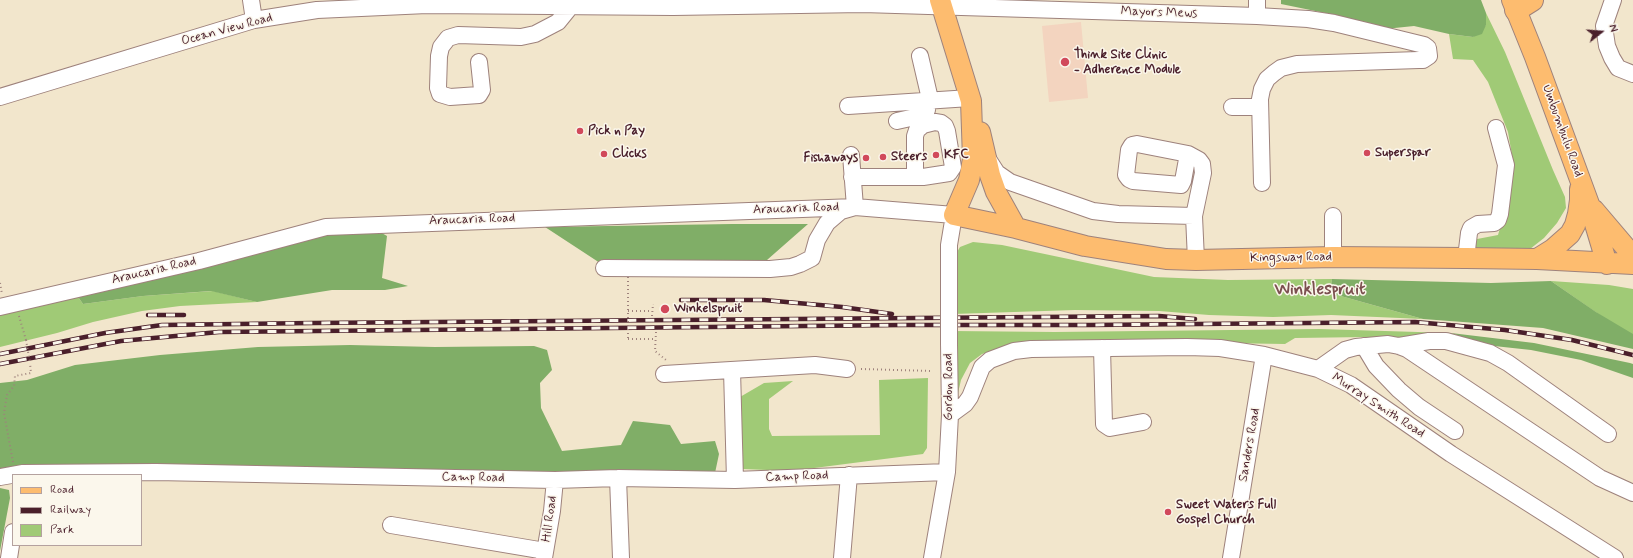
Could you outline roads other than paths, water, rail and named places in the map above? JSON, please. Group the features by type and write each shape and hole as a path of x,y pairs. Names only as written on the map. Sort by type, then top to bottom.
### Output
{"main road":[{"path":"941,3 971,99 996,192 1016,228"},
{"name":"Umbumbulu Road","path":"1520,3 1589,204 1607,264"},
{"path":"954,215 969,180 973,159 971,99"},
{"path":"1538,259 1561,243 1570,234 1575,225 1580,200 1579,175"},
{"path":"1589,204 1633,256"},
{"name":"Kingsway Road","path":"954,215 1016,228 1085,246 1166,259 1196,260 1333,257 1466,258 1538,259 1607,264 1633,264"}],"street":[{"path":"251,0 254,20"},
{"path":"1257,0 1257,16"},
{"path":"1612,0 1604,26 1607,46 1618,68 1633,74"},
{"name":"Ocean View Road","path":"0,97 254,20 317,10 419,6 571,6 673,3 941,3"},
{"name":"Mayors Mews","path":"941,3 1074,5 1314,19 1424,45 1428,48 1429,56 1419,60 1297,64 1282,68 1267,79 1262,89 1259,107"},
{"path":"479,62 482,90 479,95 450,97 440,94 438,88 441,47 448,38 458,35 520,37 535,34 558,22 571,6"},
{"path":"897,121 924,115 927,110 928,99 920,56"},
{"path":"848,106 928,99 971,99"},
{"path":"1232,107 1259,107 1262,183"},
{"path":"1466,258 1471,228 1478,224 1494,223 1498,220 1500,214 1506,165 1496,128"},
{"path":"1188,154 1199,160 1203,168 1194,216 1196,260"},
{"path":"604,268 770,269 791,267 812,258 817,240 827,223 841,211 855,207 850,155"},
{"path":"986,156 997,174 1010,182 1093,211 1118,214 1194,216"},
{"path":"852,177 915,177"},
{"name":"Araucaria Road","path":"0,307 199,261 326,226 855,207 954,215"},
{"name":"Gordon Road","path":"932,558 947,472 950,415 949,246 954,215"},
{"path":"1333,216 1333,257"},
{"path":"1399,346 1429,341 1446,341 1490,353 1508,363 1608,434"},
{"path":"1318,369 1340,352 1356,347 1388,344 1407,349 1594,474 1633,493"},
{"path":"1364,346 1376,366 1399,390 1419,407 1455,431"},
{"path":"1102,348 1104,424 1110,428 1143,422"},
{"name":"Murray Smith Road","path":"950,415 965,404 970,397 982,367 990,360 1014,351 1031,349 1220,348 1264,355 1318,369 1351,386 1458,458 1615,558"},
{"name":"Sanders Road","path":"1231,558 1264,355"},
{"path":"669,374 815,365 847,369"},
{"path":"732,370 735,480"},
{"name":"Camp Road","path":"21,474 156,472 555,480 618,478 735,480 947,472"},
{"name":"Camp Road","path":"0,477 12,475"},
{"path":"842,558 849,475"},
{"path":"618,478 621,558"},
{"name":"Hill Road","path":"544,554 552,511 555,480"},
{"path":"391,525 544,554"},
{"path":"9,558 12,538"}],"railway":[{"path":"681,300 764,300 842,307 892,314"},
{"path":"148,315 184,315"},
{"path":"0,354 105,333 162,325 1159,316 1195,319"},
{"path":"0,364 121,341 219,332 903,325 1415,322 1505,330 1572,340 1633,355"}],"place":[{"name":"Think Site Clinic - Adherence Module","path":"1065,62"},
{"name":"Pick n Pay","path":"580,131"},
{"name":"Superspar","path":"1367,153"},
{"name":"Clicks","path":"604,154"},
{"name":"KFC","path":"936,155"},
{"name":"Steers","path":"883,157"},
{"name":"Fishaways","path":"866,158"},
{"name":"Winkelspruit","path":"665,309"},
{"name":"Sweet Waters Full Gospel Church","path":"1168,512"}],"district":[{"name":"Winklespruit","path":"1320,290"}]}
